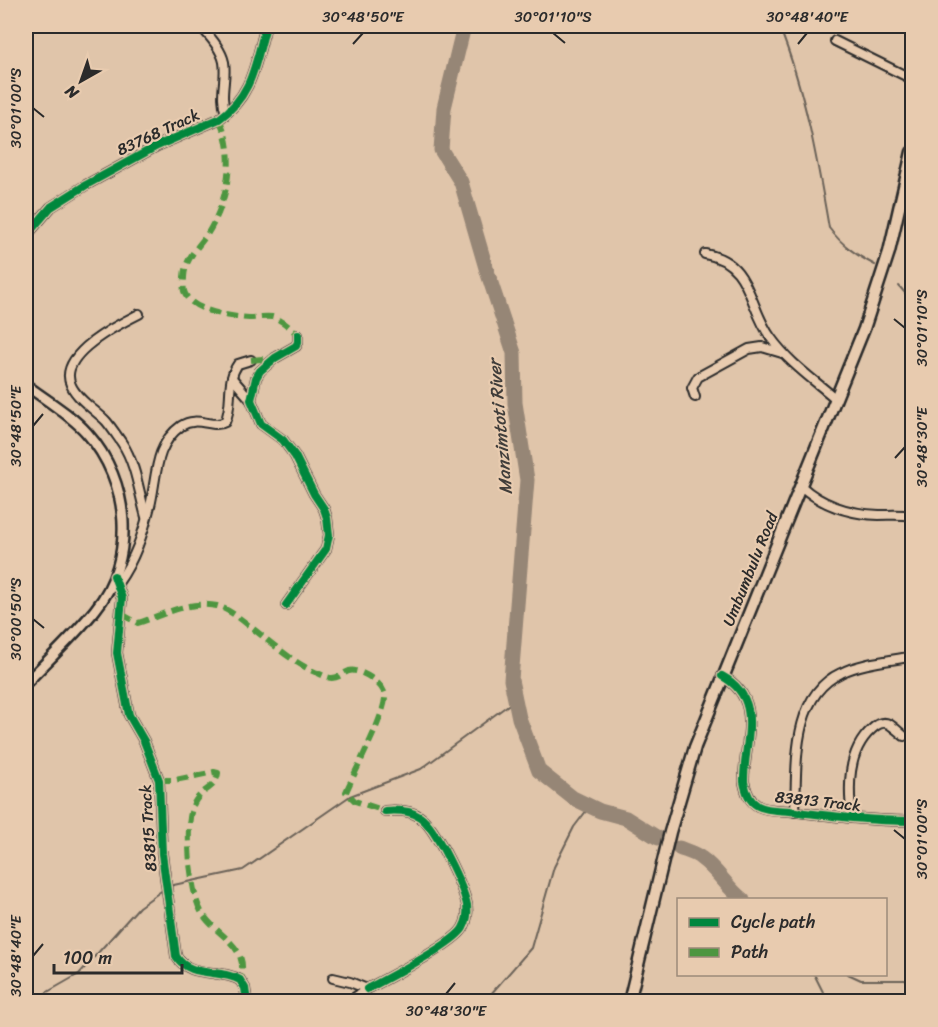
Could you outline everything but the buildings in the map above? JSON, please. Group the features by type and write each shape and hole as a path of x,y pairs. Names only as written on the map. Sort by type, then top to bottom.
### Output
{"main road":[{"name":"Umbumbulu Road","path":"629,1002 680,795 695,747 864,329 890,252 910,174 912,152"}],"street":[{"path":"200,26 223,59 221,95 226,114"},
{"name":"83768 Track","path":"26,236 51,207 86,184 226,114 242,98 250,82 266,26"},
{"path":"836,41 912,79"},
{"path":"705,254 728,261 739,273 767,332 786,355 836,399"},
{"path":"139,314 97,337 82,351 70,373 70,381 73,388 107,423 124,446 133,468 146,519"},
{"path":"251,400 260,371 275,357 296,346 298,335"},
{"path":"695,397 692,388 698,377 750,349 762,347 786,355"},
{"path":"26,683 96,610 137,552 150,506 156,469 167,440 186,423 205,421 224,423 227,419 232,378 238,364 251,360"},
{"path":"232,378 251,400 261,424 288,445 324,509 329,534 326,549 286,605"},
{"path":"26,385 86,432 111,468 124,513 116,579"},
{"path":"801,486 830,506 862,513 912,516"},
{"name":"83815 Track","path":"116,579 122,597 117,653 129,715 144,741 159,780 162,854 176,956 181,963 191,969 222,973 240,980 247,1002"},
{"path":"795,812 800,736 804,717 817,693 834,676 843,671 909,657"},
{"name":"83813 Track","path":"722,676 738,687 748,703 744,774 746,792 750,799 760,807 852,818 912,821"},
{"path":"852,818 849,784 859,744 870,730 880,723 889,724 904,736"},
{"path":"348,1002 366,989 452,940 464,926 466,918 467,907 463,892 428,824 409,812 385,811"},
{"path":"333,978 366,989"}],"waterway":[{"name":"Manzimtoti River","path":"464,26 444,108 441,150 461,182 514,353 515,403 527,480 511,680 519,718 539,771 573,798 600,811 626,818 658,838"},
{"path":"779,26 803,100 829,228 850,249 875,265"},
{"path":"899,286 912,301"},
{"path":"169,886 243,870 350,796 421,769 515,700"},
{"path":"484,1002 531,948 554,867 574,827 590,806"},
{"path":"679,848 696,855 707,863 741,898"},
{"path":"30,1002 79,974 139,907 164,889"},
{"path":"815,976 828,1002"},
{"path":"852,976 861,980 912,980"}],"marked path":[{"path":"219,119 228,147 229,162 225,192 215,220 187,264 184,291 187,298 194,304 212,312 249,318 276,318 298,335"},
{"path":"251,360 272,358"},
{"path":"121,614 138,623 186,607 217,606 235,615 290,658 315,672 332,678 354,671 370,677 383,690 384,703 376,728 346,792 355,801 385,811"},
{"path":"159,780 175,780 218,773 215,782 199,796 193,806 189,831 190,864 199,908 208,921 237,950 241,959 240,980"}],"cycle path":[{"path":"26,236 51,207 86,185 157,146 219,119 230,110 246,89 266,26"},
{"path":"286,605 326,549 329,535 327,518 295,456 283,440 261,424 251,400 260,371 275,358 296,346 298,335"},
{"path":"114,576 122,598 117,653 129,715 144,741 159,780 162,854 176,956 189,968 224,974 240,980 245,988 247,1002"},
{"path":"722,676 736,686 744,697 748,710 744,782 752,802 762,808 774,810 912,821"},
{"path":"367,989 447,943 463,928 467,914 467,905 455,872 434,833 420,817 412,813 385,811"}]}
